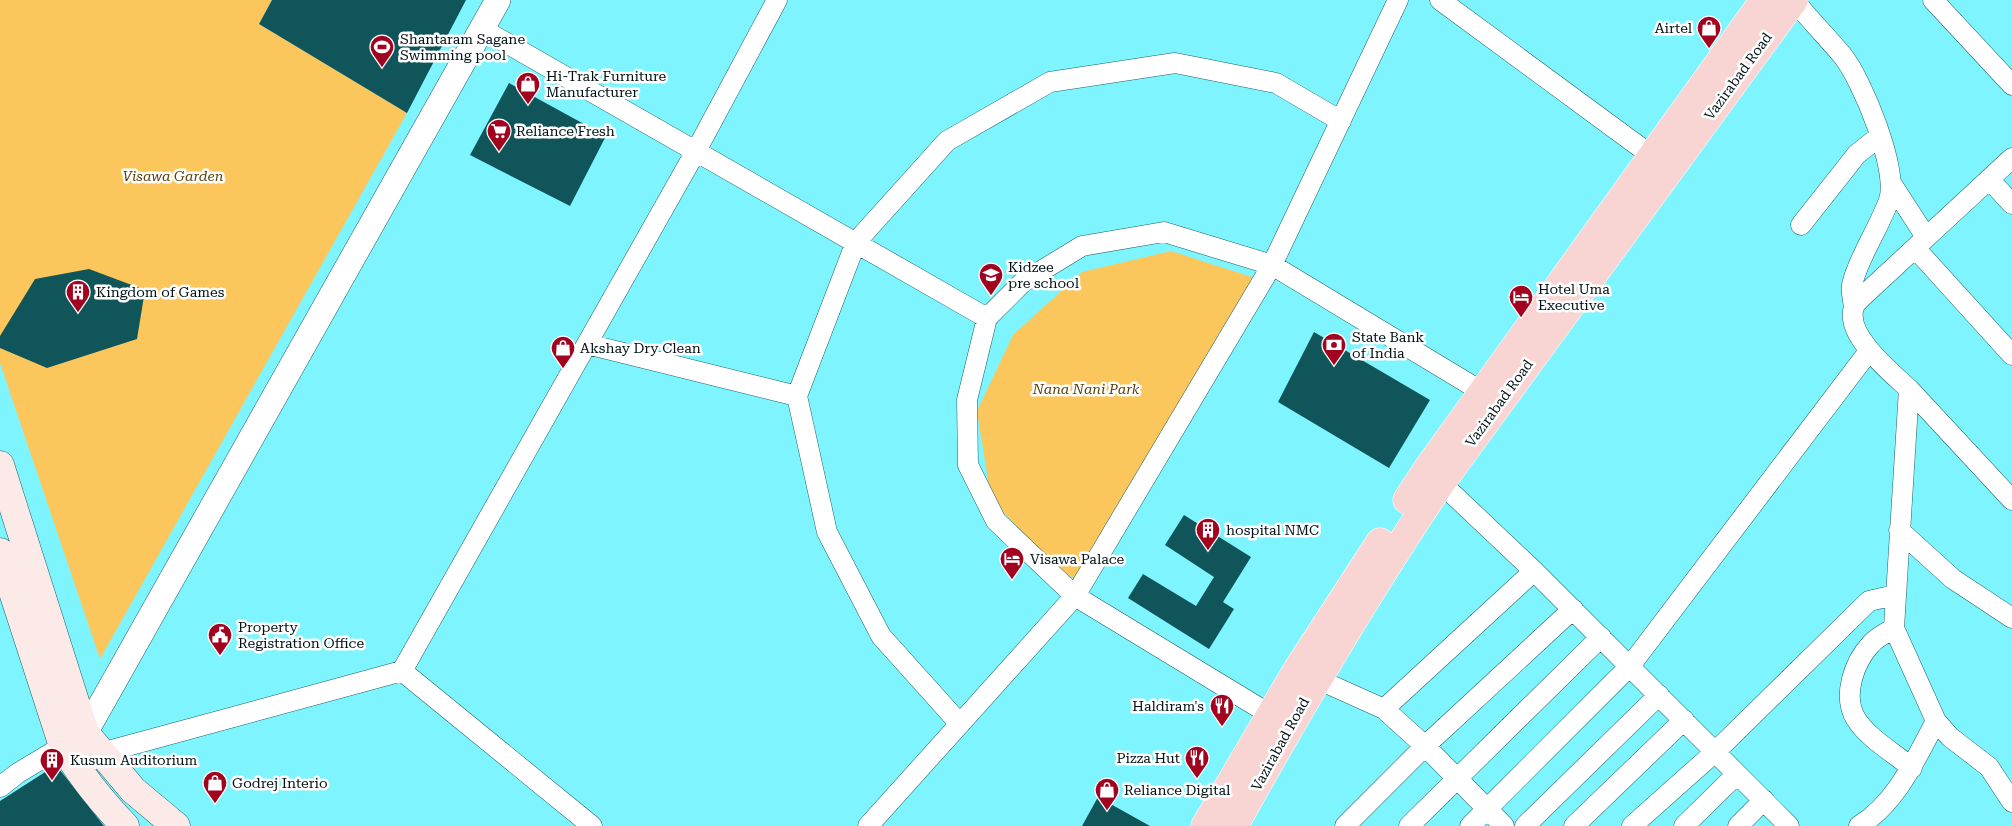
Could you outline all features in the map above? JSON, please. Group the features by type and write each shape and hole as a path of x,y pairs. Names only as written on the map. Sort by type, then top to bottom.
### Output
{"main road":[{"name":"Vazirabad Road","path":"1205,826 1272,715 1307,674 1402,540 1441,483 1491,397 1652,156 1764,0"},
{"name":"Vazirabad Road","path":"1234,826 1307,674 1428,468 1491,397 1794,0"},
{"path":"0,465 83,744 77,770 103,803 125,826"},
{"path":"0,552 83,744 176,826"}],"street":[{"path":"83,744 498,0"},
{"path":"0,787 18,773 83,744 402,671 696,151 777,0"},
{"path":"868,826 1076,596 1272,265 1398,0"},
{"path":"1440,0 1652,156"},
{"path":"1794,0 1842,55 1856,78 1880,136 1891,183 1920,243 2011,352"},
{"path":"1934,0 2012,85"},
{"path":"482,29 987,318"},
{"path":"960,724 881,636 827,532 797,396 856,242 947,141 1050,82 1175,63 1276,83 1341,121"},
{"path":"1801,225 1857,154 1880,136"},
{"path":"1854,307 2012,158"},
{"path":"1990,179 2012,204"},
{"path":"1891,183 1889,199 1852,282 1854,324 1869,352 1909,389 2012,500"},
{"path":"1272,715 1076,596 996,521 968,465 967,400 987,318 1023,282 1082,246 1164,232 1272,265 1491,397"},
{"path":"587,344 797,396"},
{"path":"1470,826 1630,666 1869,352"},
{"path":"1909,389 1894,628 1936,721 1950,737 1988,767 2012,802"},
{"path":"1441,483 1573,609 1789,826"},
{"path":"1900,530 1953,579 2012,618"},
{"path":"1384,709 1534,571"},
{"path":"1632,826 1715,752 1869,601 1895,595"},
{"path":"1345,826 1425,746 1573,609"},
{"path":"1894,628 1870,644 1858,665 1850,686 1850,703 1856,718 1865,729 1912,768"},
{"path":"1409,826 1601,637"},
{"path":"402,671 592,826"},
{"path":"1307,674 1384,709 1425,746 1504,826"},
{"path":"1525,826 1659,696"},
{"path":"1574,826 1684,720"},
{"path":"1858,826 1872,817 1888,802 1912,768 1936,721"},
{"path":"1684,826 1737,774"},
{"path":"1738,826 1764,800"}],"green space":[{"name":"Visawa Garden","path":"0,0 272,0 259,24 407,113 100,659 0,363"},
{"name":"Nana Nani Park","path":"1171,251 1255,278 1077,582 1034,546 991,498 977,411 1013,335 1082,272"}],"building":[{"name":"Shantaram Sagane Swimming pool","path":"272,0 466,0 407,113 259,24"},
{"path":"509,83 606,136 570,206 470,155"},
{"name":"Kingdom of Games","path":"89,269 145,290 137,339 47,368 0,348 0,336 35,279"},
{"name":"State Bank of India","path":"1314,332 1430,400 1389,468 1278,402"},
{"path":"1184,515 1251,557 1223,602 1234,609 1209,649 1128,598 1143,574 1196,606 1214,577 1165,545"},
{"name":"Kusum Auditorium","path":"56,765 104,826 0,826 0,801"},
{"name":"Reliance Digital","path":"1098,797 1150,826 1082,826"}],"place":[{"name":"Airtel","path":"1709,49"},
{"name":"Shantaram Sagane Swimming pool","path":"382,68"},
{"name":"Hi-Trak Furniture Manufacturer","path":"528,105"},
{"name":"Reliance Fresh","path":"499,152"},
{"name":"Kidzee pre school","path":"991,296"},
{"name":"Kingdom of Games","path":"78,313"},
{"name":"Hotel Uma Executive","path":"1521,318"},
{"name":"State Bank of India","path":"1334,366"},
{"name":"Akshay Dry Clean","path":"563,369"},
{"name":"hospital NMC","path":"1208,551"},
{"name":"Visawa Palace","path":"1012,580"},
{"name":"Property Registration Office","path":"220,656"},
{"name":"Haldiram's","path":"1222,727"},
{"name":"Pizza Hut","path":"1197,779"},
{"name":"Kusum Auditorium","path":"52,781"},
{"name":"Godrej Interio","path":"215,804"},
{"name":"Reliance Digital","path":"1107,811"}]}
